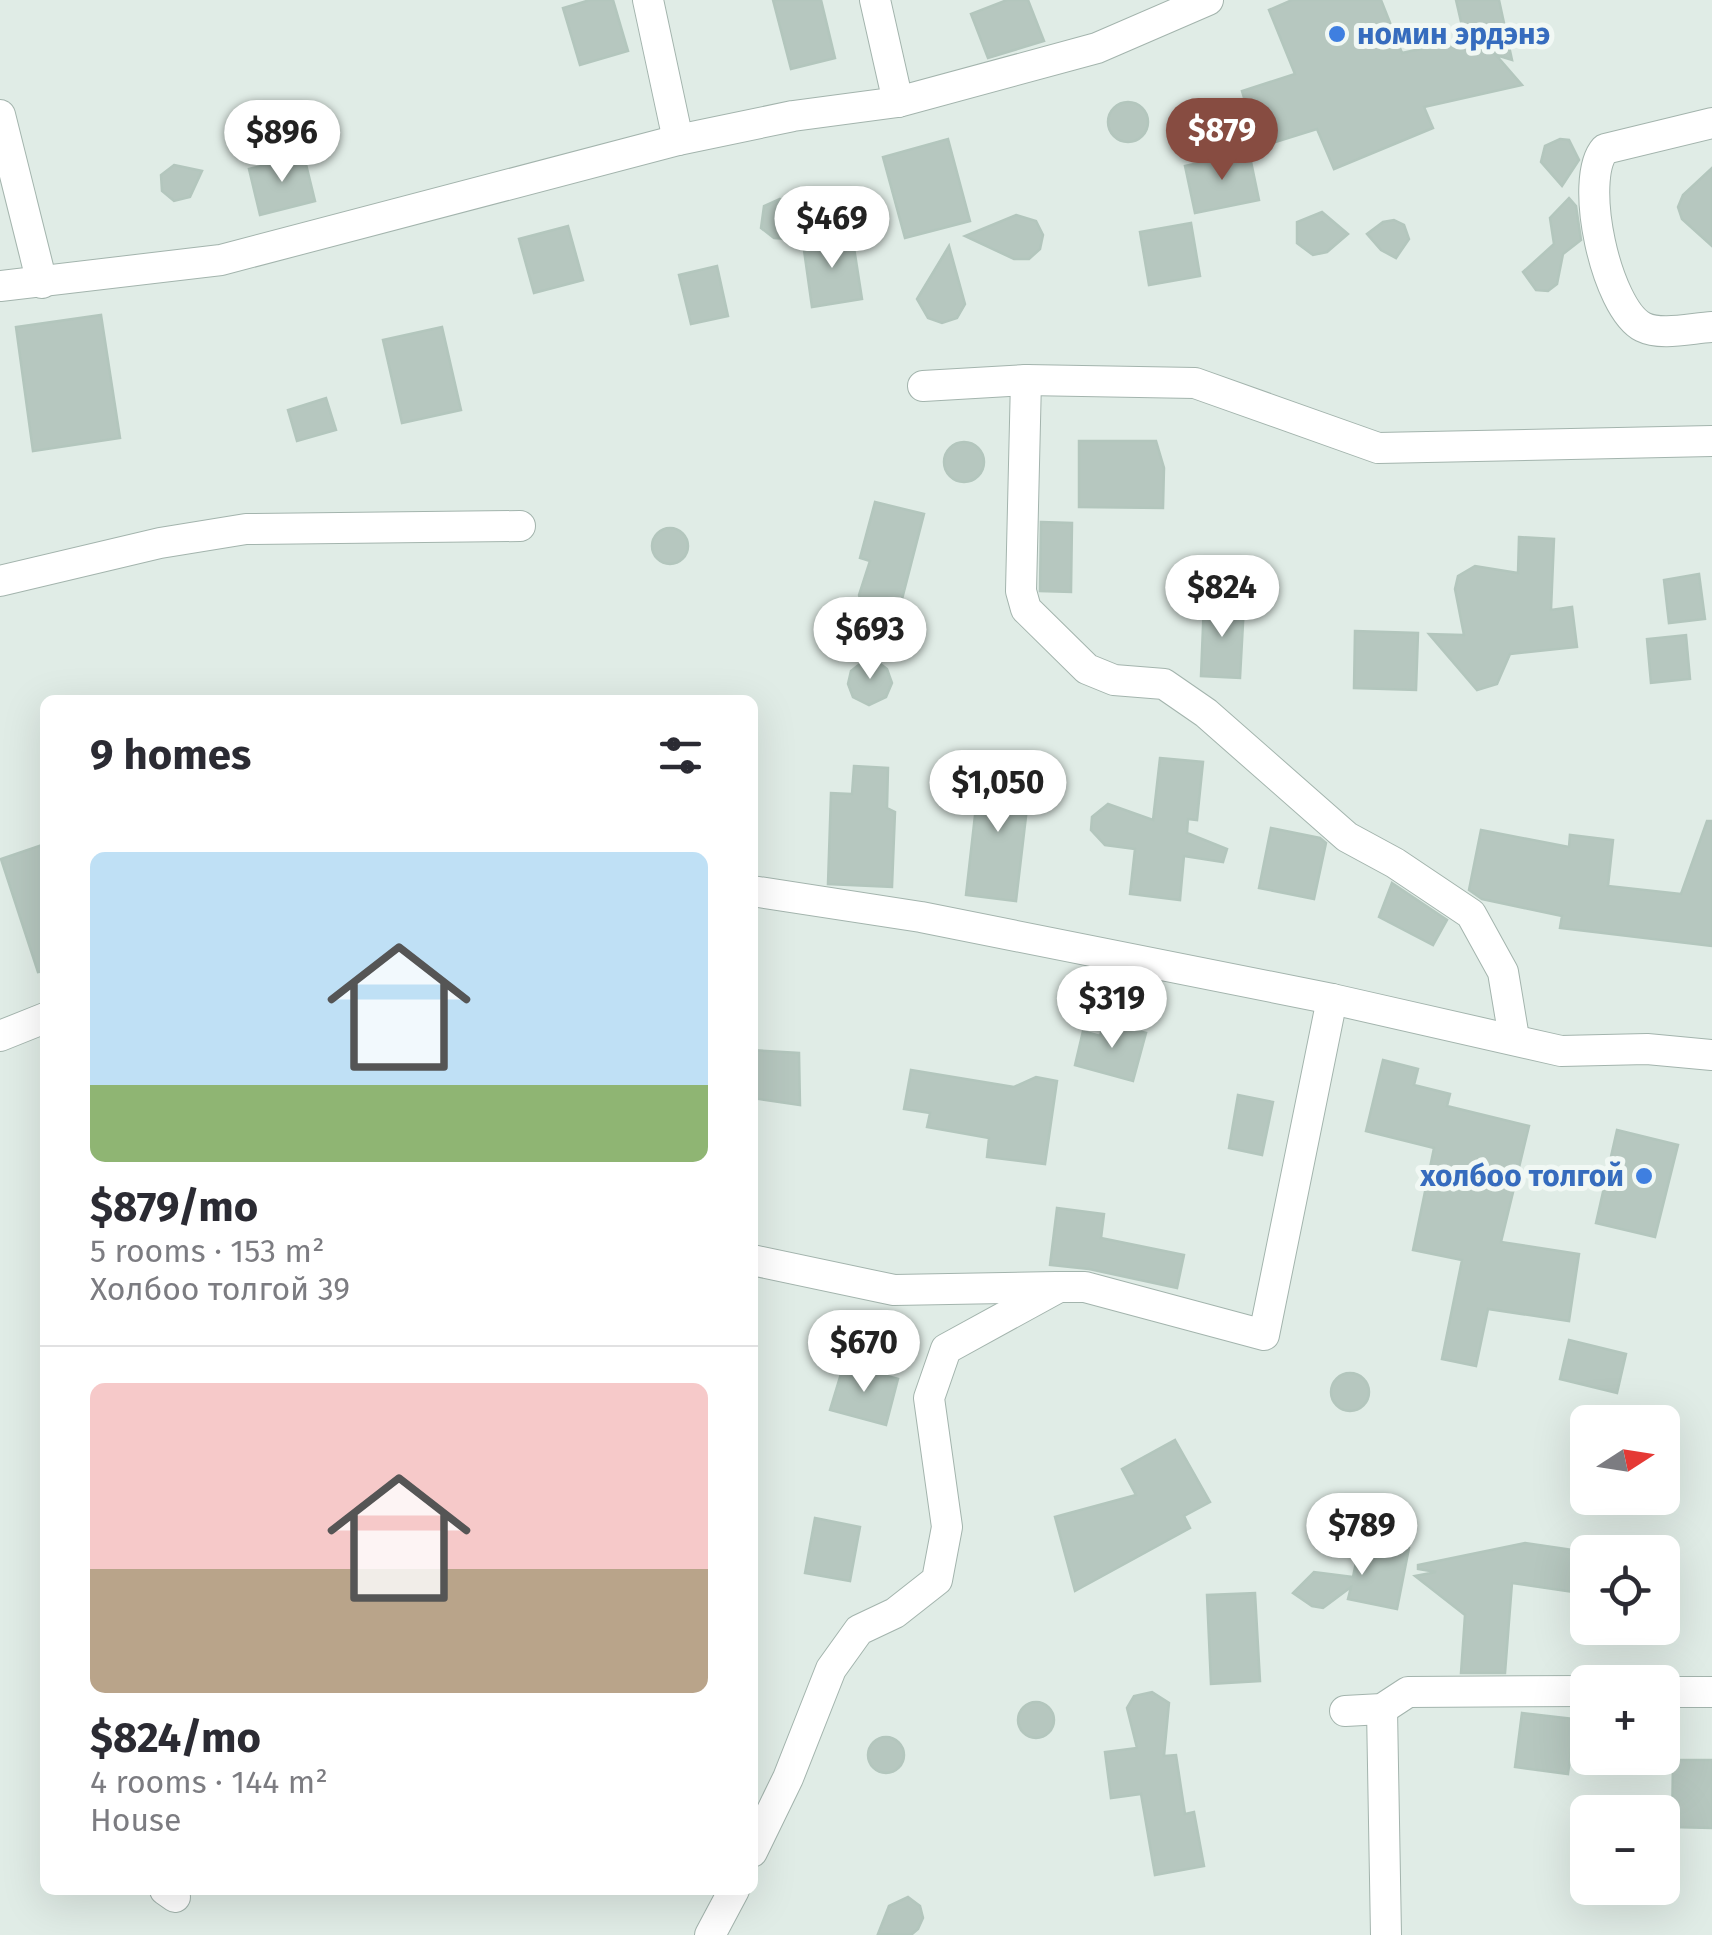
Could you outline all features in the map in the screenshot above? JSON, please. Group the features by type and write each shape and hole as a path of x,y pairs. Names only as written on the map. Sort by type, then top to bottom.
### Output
{"street":[{"path":"648,0 678,140"},
{"path":"875,0 898,102"},
{"path":"0,286 221,260 678,140 793,116 898,102 1097,48 1208,0"},
{"path":"0,115 42,283"},
{"path":"1712,123 1605,149 1597,158 1594,175 1600,252 1627,313 1643,327 1658,330 1712,327"},
{"path":"1026,380 1021,591 1026,609 1087,668 1114,680 1164,684 1206,713 1347,836 1471,914 1503,972 1514,1038"},
{"path":"923,386 1026,380 1195,383 1378,448 1712,441"},
{"path":"0,580 246,529 520,526"},
{"path":"758,892 921,917 1332,999 1561,1051 1647,1049 1712,1055"},
{"path":"758,1261 894,1290 1085,1288 1264,1335 1332,999"},
{"path":"0,1036 40,1020"},
{"path":"758,1840 788,1778 831,1669 859,1630 895,1613 937,1580 947,1527 929,1398 946,1349 1059,1287"},
{"path":"1345,1711 1382,1709 1408,1692 1570,1692"},
{"path":"1680,1692 1712,1692"},
{"path":"1382,1709 1386,1935"},
{"path":"710,1935 731,1895"}],"building":[{"path":"590,0 613,0 628,51 580,65 563,8"},
{"path":"773,0 821,0 835,58 791,69"},
{"path":"1007,0 1028,0 1044,41 988,58 971,14"},
{"path":"1292,0 1381,0 1402,53 1465,39 1456,0 1499,0 1512,60 1496,55 1522,85 1424,107 1433,128 1334,169 1317,129 1259,147 1242,91 1295,74 1269,10"},
{"path":"1128,102 1142,108 1148,122 1142,136 1128,142 1114,136 1108,122 1114,108"},
{"path":"948,139 970,221 905,238 883,157"},
{"path":"1560,139 1569,140 1579,160 1562,186 1541,162 1545,146"},
{"path":"1249,152 1259,200 1195,213 1185,166"},
{"path":"304,156 315,201 260,215 249,169"},
{"path":"174,165 202,171 190,197 174,201 162,191 161,175"},
{"path":"1712,168 1712,246 1682,219 1678,207 1683,195"},
{"path":"1569,198 1576,206 1581,240 1563,254 1557,284 1548,291 1536,290 1523,272 1554,244 1550,218"},
{"path":"780,199 796,208 801,240 774,238 761,228 764,206"},
{"path":"1322,212 1348,234 1327,252 1313,255 1297,243 1297,222"},
{"path":"1016,215 1036,221 1043,235 1040,249 1029,259 1014,259 965,236"},
{"path":"1394,220 1404,225 1409,239 1396,258 1381,250 1367,234 1383,222"},
{"path":"1191,223 1200,276 1149,285 1140,232"},
{"path":"568,226 583,280 534,293 519,239"},
{"path":"852,235 862,299 812,307 803,243"},
{"path":"949,246 965,304 957,318 942,323 928,318 917,299"},
{"path":"717,266 728,316 691,324 679,275"},
{"path":"101,315 120,438 33,451 16,327"},
{"path":"442,327 461,410 402,423 383,340"},
{"path":"326,398 336,430 297,441 288,410"},
{"path":"1079,441 1156,441 1164,468 1163,508 1079,507"},
{"path":"964,442 978,448 984,462 978,476 964,482 950,476 944,462 950,448"},
{"path":"875,502 924,514 901,603 893,614 876,623 863,608 859,595 870,561 860,558"},
{"path":"1041,522 1072,523 1071,592 1040,591"},
{"path":"670,528 683,533 688,546 683,559 670,564 657,559 652,546 657,533"},
{"path":"1519,537 1554,539 1551,610 1572,607 1577,647 1510,654 1497,684 1477,690 1429,634 1464,635 1455,589 1458,576 1475,566 1518,573"},
{"path":"1699,574 1705,619 1669,623 1664,580"},
{"path":"1204,602 1244,605 1240,678 1201,676"},
{"path":"1355,631 1418,633 1416,690 1354,688"},
{"path":"1686,635 1690,679 1651,683 1647,639"},
{"path":"870,656 887,669 892,683 886,697 869,705 853,697 848,684 851,671"},
{"path":"1160,758 1203,762 1197,820 1188,819 1187,833 1227,849 1223,862 1184,856 1180,900 1130,894 1135,849 1105,845 1091,830 1092,817 1108,804 1153,820"},
{"path":"854,766 888,768 887,808 895,812 892,887 828,884 831,793 852,794"},
{"path":"980,771 1031,774 1016,901 966,895"},
{"path":"1707,821 1712,821 1712,946 1560,928 1562,916 1482,899 1469,890 1481,830 1569,847 1570,835 1613,840 1608,886 1681,894"},
{"path":"1271,828 1320,838 1326,843 1314,899 1259,888"},
{"path":"40,846 40,972 38,972 1,859"},
{"path":"1392,883 1447,920 1433,945 1379,917"},
{"path":"1104,1022 1146,1033 1133,1081 1075,1065 1083,1031 1100,1036"},
{"path":"758,1050 799,1053 800,1105 758,1099"},
{"path":"1383,1060 1418,1069 1414,1085 1450,1094 1447,1106 1529,1126 1501,1242 1579,1254 1569,1321 1488,1309 1476,1366 1442,1359 1462,1260 1413,1250 1434,1148 1366,1131"},
{"path":"911,1070 1014,1087 1036,1077 1057,1081 1045,1164 987,1157 989,1138 927,1127 930,1113 904,1109"},
{"path":"1238,1095 1273,1102 1262,1155 1229,1148"},
{"path":"1617,1130 1678,1145 1655,1237 1596,1223"},
{"path":"1057,1208 1104,1214 1101,1238 1184,1255 1177,1288 1089,1269 1050,1265"},
{"path":"1569,1340 1626,1354 1617,1393 1560,1379"},
{"path":"844,1364 898,1379 886,1425 830,1410"},
{"path":"1350,1373 1363,1379 1369,1392 1363,1405 1350,1411 1337,1405 1331,1392 1337,1379"},
{"path":"1175,1440 1210,1502 1184,1516 1190,1528 1075,1591 1055,1517 1136,1495 1122,1469"},
{"path":"815,1518 860,1527 850,1581 805,1573"},
{"path":"1361,1538 1409,1548 1397,1609 1348,1599 1351,1587 1323,1608 1312,1606 1293,1593 1314,1572 1353,1577"},
{"path":"1525,1543 1570,1550 1570,1591 1512,1583 1505,1673 1461,1673 1465,1615 1415,1576 1436,1572 1418,1569 1418,1565"},
{"path":"1255,1593 1260,1681 1211,1684 1207,1595"},
{"path":"1152,1692 1169,1703 1164,1756 1176,1755 1185,1814 1194,1812 1204,1866 1155,1875 1141,1794 1111,1798 1105,1752 1137,1748 1127,1708 1134,1696"},
{"path":"1036,1702 1049,1707 1054,1720 1049,1733 1036,1738 1023,1733 1018,1720 1023,1707"},
{"path":"1522,1713 1570,1718 1568,1774 1515,1767"},
{"path":"886,1737 899,1742 904,1755 899,1768 886,1773 873,1768 868,1755 873,1742"},
{"path":"1680,1760 1712,1760 1712,1828 1680,1827 1680,1795 1672,1795 1673,1775 1680,1775"},
{"path":"908,1897 920,1906 923,1918 918,1929 911,1935 878,1934 889,1906"}],"place":[{"name":"номин эрдэнэ","path":"1337,34"},
{"name":"холбоо толгой","path":"1644,1176"}]}
